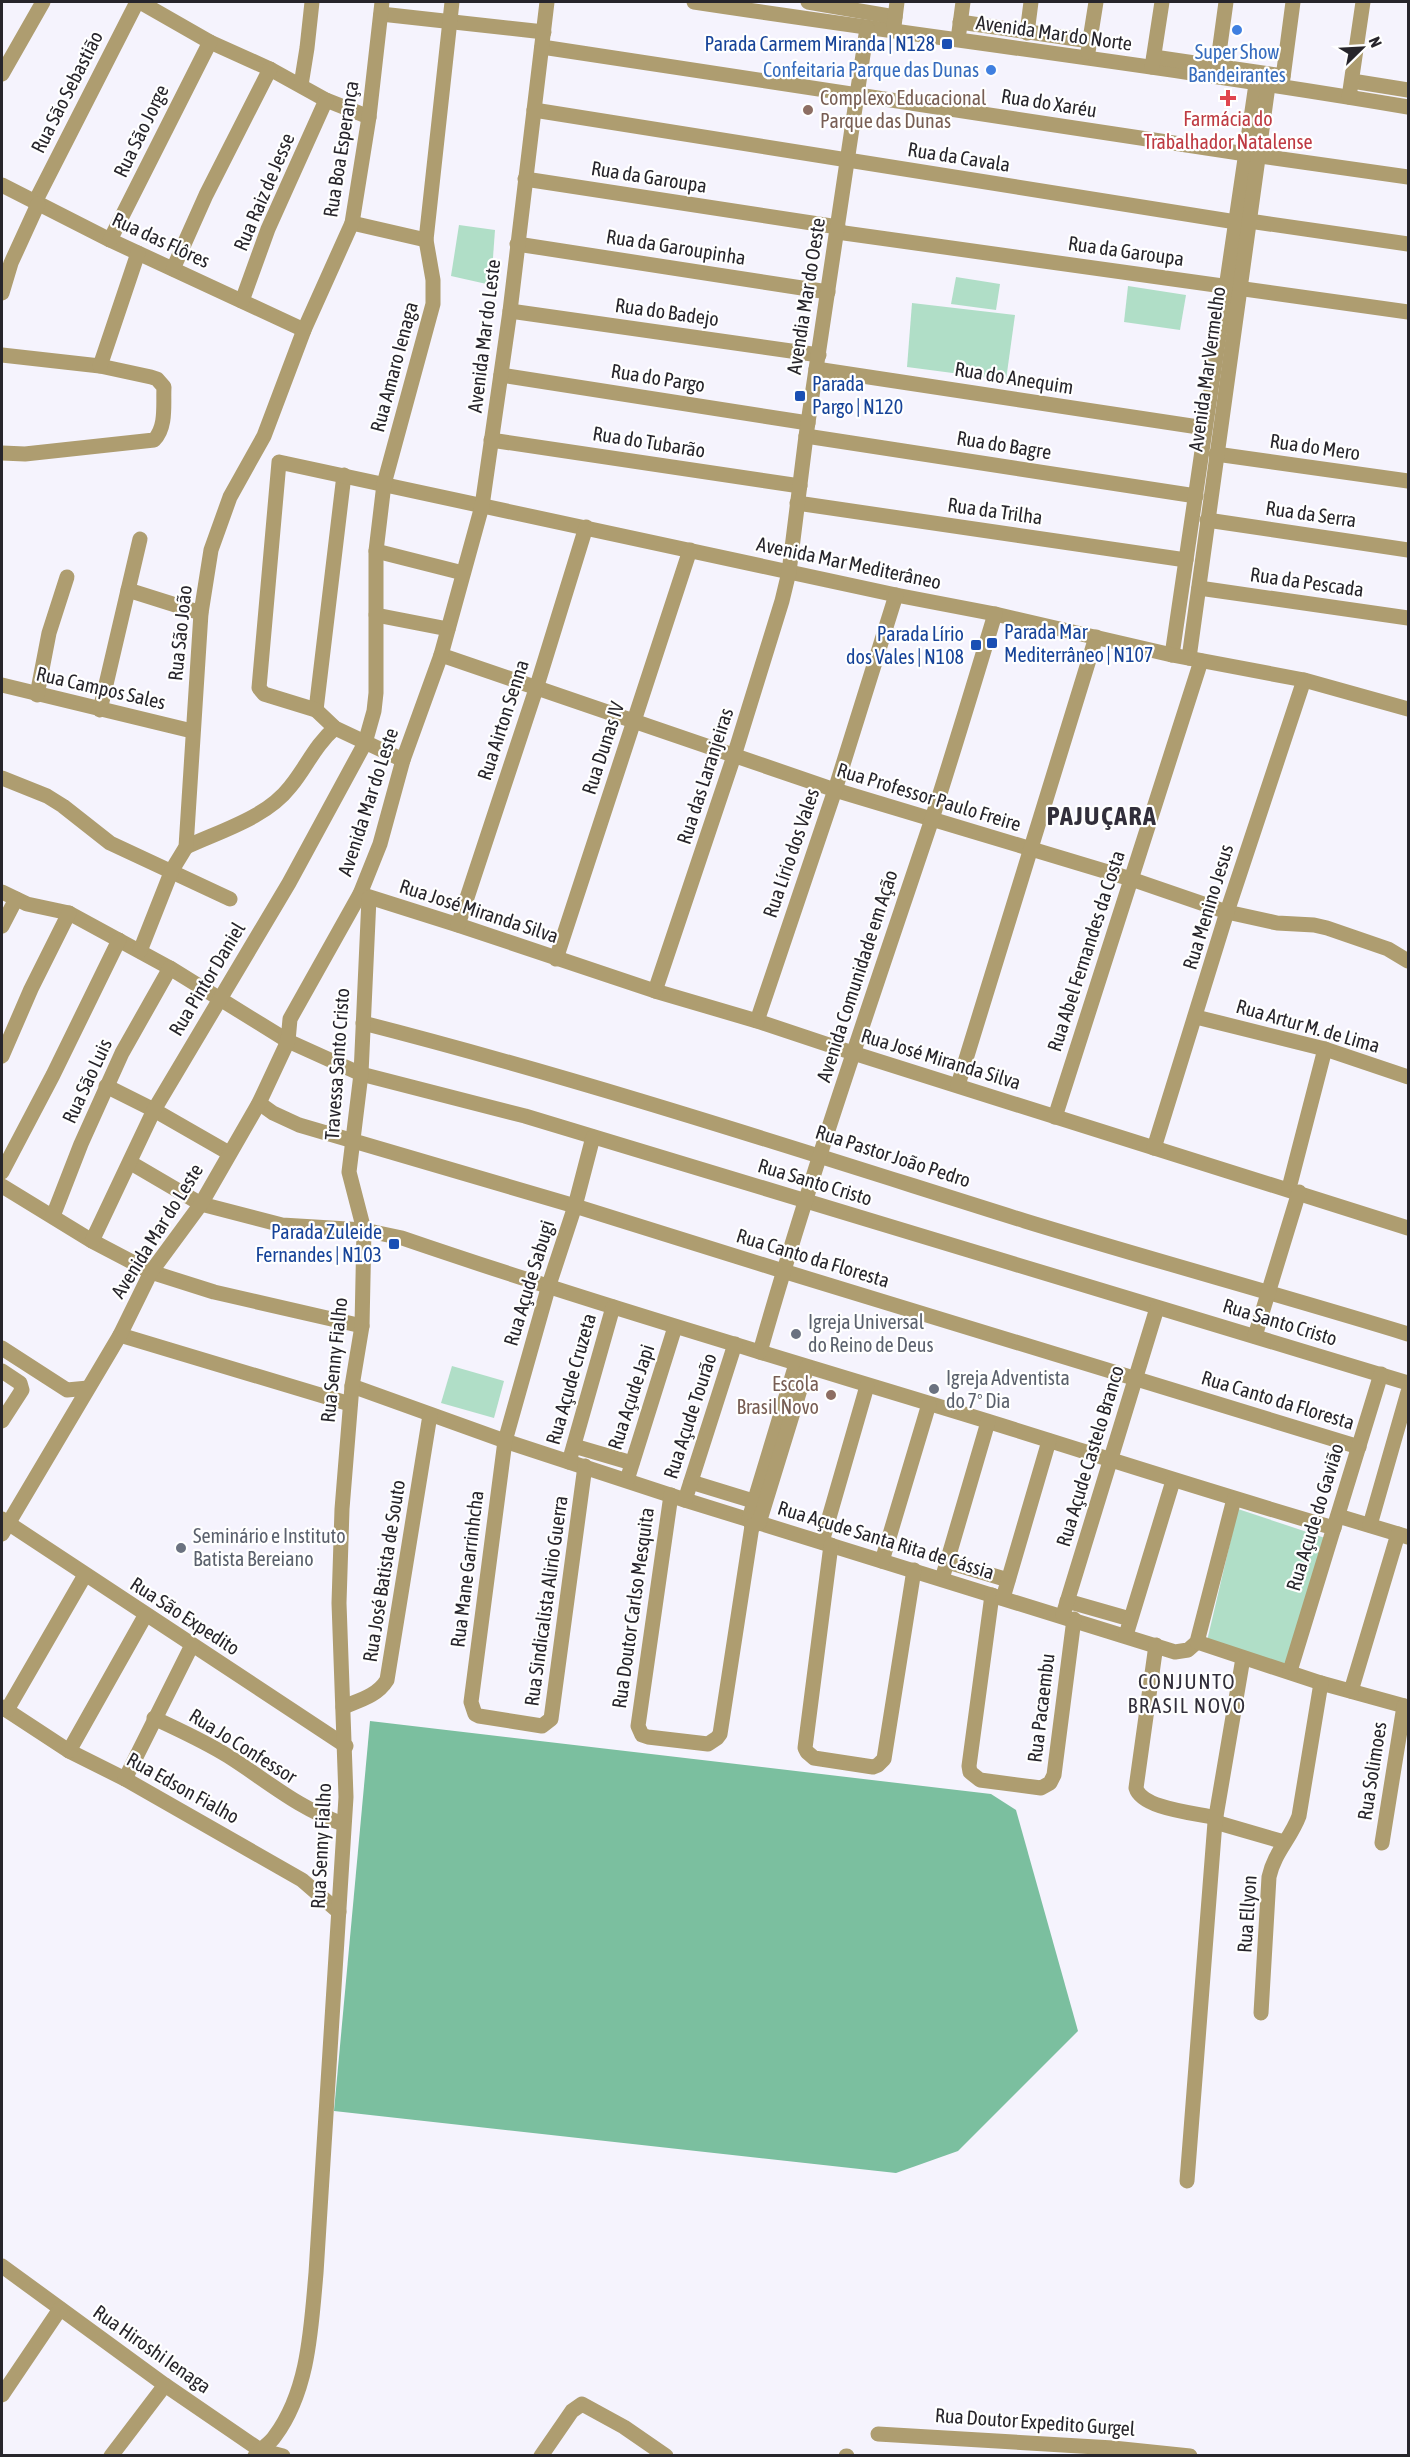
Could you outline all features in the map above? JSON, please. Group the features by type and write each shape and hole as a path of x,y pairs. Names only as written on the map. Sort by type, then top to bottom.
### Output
{"street":[{"path":"2,74 43,2"},
{"path":"138,2 210,42 270,69 326,100 369,117"},
{"name":"Rua São Sebastião","path":"2,293 11,263 36,203 138,2"},
{"path":"301,85 311,2"},
{"name":"Rua Amaro Ienaga","path":"365,743 374,711 376,693 376,551 384,484 413,385 433,304 433,280 426,240 452,2"},
{"name":"Avenida Mar do Leste","path":"4,1525 120,1335 151,1272 201,1204 259,1103 288,1041 290,1019 364,896 403,760 441,655 482,506 510,310 547,2"},
{"name":"Avenida Mar do Norte","path":"694,2 867,28 894,25 957,41 1217,72 1408,107"},
{"path":"808,2 830,4 894,25 897,2"},
{"path":"957,41 963,2"},
{"path":"1027,33 1031,2"},
{"path":"1088,58 1096,2"},
{"path":"1153,63 1162,2"},
{"path":"1226,2 1217,72 1272,83"},
{"name":"Avenida Mar Vermelho","path":"1195,659 1199,588 1242,221 1252,155 1293,2"},
{"path":"1349,97 1363,2"},
{"name":"Rua do Xaréu","path":"382,8 543,40 857,96 1408,177"},
{"name":"Rua Boa Esperança","path":"304,330 352,223 369,117 382,8"},
{"path":"960,22 1090,41"},
{"name":"Avendia Mar do Oeste","path":"789,572 807,430 867,28"},
{"name":"Rua São Jorge","path":"110,240 210,42"},
{"path":"173,270 206,195 270,69"},
{"path":"1352,81 1408,90"},
{"name":"Rua Raiz de Jesse","path":"242,301 272,220 326,100"},
{"name":"Rua da Cavala","path":"534,110 846,161 1408,244"},
{"name":"Rua da Garoupa","path":"525,179 838,229 1408,312"},
{"name":"Rua das Flôres","path":"2,185 110,240 304,330"},
{"path":"352,223 426,240"},
{"name":"Rua da Garoupinha","path":"517,244 828,292"},
{"path":"100,366 138,253"},
{"name":"Avenida Mar Vermelho","path":"1172,655 1205,428 1233,288"},
{"name":"Rua do Badejo","path":"510,310 818,362"},
{"name":"Rua São João","path":"140,951 172,870 186,847 201,613 211,550 230,497 264,436 304,330"},
{"path":"2,354 100,366 158,379 164,387 162,427 159,434 149,441 25,454 2,453"},
{"name":"Rua do Anequim","path":"818,362 1205,428"},
{"name":"Rua do Pargo","path":"501,375 807,430"},
{"name":"Rua do Bagre","path":"807,430 1196,496"},
{"name":"Rua do Tubarão","path":"492,440 800,486"},
{"name":"Rua do Mero","path":"1216,453 1408,481"},
{"name":"Avenida Mar Mediterâneo","path":"316,710 264,694 258,685 279,462 896,595 995,614 1172,655 1304,680 1408,709"},
{"path":"344,475 316,710 335,728 403,760"},
{"name":"Rua da Trilha","path":"797,503 1186,560"},
{"name":"Rua da Serra","path":"1207,520 1408,550"},
{"name":"Rua Airton Senna","path":"458,925 536,689 586,527"},
{"path":"100,710 140,539"},
{"name":"Rua Dunas IV","path":"556,959 690,550"},
{"path":"376,551 463,573"},
{"name":"Rua das Laranjeiras","path":"655,991 734,756 789,572"},
{"path":"37,695 49,633 67,577"},
{"name":"Rua da Pescada","path":"1199,588 1408,618"},
{"path":"128,590 201,613"},
{"name":"Rua Lírio dos Vales","path":"757,1021 835,790 896,595"},
{"name":"Avenida Comunidade em Ação","path":"760,1352 783,1271 852,1053 931,819 995,614"},
{"path":"376,615 448,629"},
{"path":"958,1085 1096,637"},
{"name":"Rua Professor Paulo Freire","path":"441,655 835,790 1031,851 1131,879 1227,912 1277,923 1327,928 1388,949 1408,961"},
{"name":"Rua Abel Fernandes da Costa","path":"1055,1117 1131,879 1195,659"},
{"name":"Rua Menino Jesus","path":"1154,1148 1227,912 1304,680"},
{"name":"Rua Campos Sales","path":"2,685 192,731"},
{"path":"186,847 250,817 277,801 290,788 323,738 335,728"},
{"name":"Rua Pintor Daniel","path":"92,1241 131,1163 154,1110 289,883 365,743"},
{"path":"2,778 47,796 110,843 230,899"},
{"name":"Rua Santo Cristo","path":"2,892 36,906 69,913 170,968 288,1041 361,1074 452,1096 593,1137 1408,1383"},
{"name":"Rua José Miranda Silva","path":"364,896 655,991 757,1021 1055,1117 1408,1224"},
{"name":"Travessa Santo Cristo","path":"364,896 361,1074 349,1172 364,1230"},
{"path":"2,926 16,899"},
{"path":"2,1056 69,913"},
{"path":"2,1172 53,1075 119,940"},
{"name":"Rua São Luis","path":"53,1216 106,1086 170,968"},
{"name":"Rua Artur M. de Lima","path":"1196,1017 1325,1049 1408,1077"},
{"name":"Rua Pastor João Pedro","path":"363,1023 457,1047 820,1154 1056,1230 1408,1334"},
{"path":"1255,1336 1294,1190 1325,1049"},
{"path":"106,1086 154,1110 229,1153"},
{"name":"Rua Canto da Floresta","path":"259,1103 273,1113 299,1125 352,1142 575,1206 1359,1447"},
{"name":"Rua Açude Sabugi","path":"505,1441 549,1285 575,1206 593,1137"},
{"path":"131,1163 201,1204 282,1225 364,1230 402,1238 613,1308 1173,1481 1234,1499 1336,1522 1370,1525 1403,1535 1352,1691"},
{"path":"2,1186 92,1241 151,1272 214,1292 362,1326"},
{"name":"Rua Senny Fialho","path":"258,2453 271,2441 283,2423 300,2383 309,2341 316,2273 339,1912 346,1746 339,1603 342,1509 350,1404 362,1326 364,1230"},
{"name":"Rua Açude Cruzeta","path":"570,1462 613,1308"},
{"name":"Rua Açude Castelo Branco","path":"1068,1612 1157,1308"},
{"name":"Rua Açude Japi","path":"627,1480 675,1327"},
{"path":"120,1335 350,1404"},
{"name":"Rua Açude Tourão","path":"678,1497 691,1482 735,1344"},
{"path":"2,1348 67,1390 88,1388"},
{"path":"753,1522 801,1366"},
{"path":"2,1371 20,1383 22,1390 2,1421"},
{"name":"Rua Açude do Gavião","path":"1290,1671 1381,1374"},
{"name":"Rua Açude Santa Rita de Cássia","path":"352,1386 505,1441 753,1522 998,1596 1068,1612 1175,1652 1183,1652 1192,1648 1197,1642"},
{"path":"867,1386 826,1543 805,1748 814,1758 873,1767 882,1763 914,1570"},
{"path":"1370,1525 1408,1392"},
{"path":"882,1561 929,1404"},
{"name":"Rua José Batista de Souto","path":"343,1707 373,1695 387,1680 430,1415"},
{"path":"942,1579 988,1422"},
{"name":"Rua Mane Garrinhcha","path":"471,1702 505,1441"},
{"path":"998,1596 1008,1580 1049,1441"},
{"path":"574,1446 632,1462"},
{"name":"Rua Sindicalista Alirio Guerra","path":"471,1702 478,1716 542,1726 551,1719 585,1466"},
{"path":"1126,1635 1173,1481"},
{"path":"691,1482 760,1503"},
{"name":"Rua Doutor Carlso Mesquita","path":"678,1497 638,1726 642,1735 708,1744 720,1734 753,1522"},
{"path":"1234,1499 1197,1642 1321,1683 1406,1706"},
{"name":"Rua São Expedito","path":"4,1525 85,1575 346,1746"},
{"path":"948,1562 1008,1580"},
{"path":"4,1708 85,1575"},
{"name":"Rua Pacaembu","path":"998,1596 969,1766 970,1772 981,1780 1041,1788 1050,1783 1054,1775 1068,1612"},
{"path":"1068,1612 1130,1619"},
{"path":"69,1751 145,1616"},
{"path":"125,1779 192,1645"},
{"path":"1156,1645 1136,1788 1142,1798 1152,1804 1215,1820 1284,1842"},
{"path":"1186,2181 1215,1820 1243,1658"},
{"name":"Rua Ellyon","path":"1261,2013 1269,1877 1276,1856 1294,1830 1299,1816 1321,1683"},
{"name":"Rua Solimoes","path":"1382,1843 1406,1706"},
{"name":"Rua Edson Fialho","path":"4,1708 69,1751 125,1779 302,1880 339,1912"},
{"name":"Rua Jo Confessor","path":"154,1718 200,1739 230,1757 300,1806 343,1824"},
{"name":"Rua Hiroshi Ienaga","path":"2,2266 258,2453 283,2456"},
{"path":"2,2395 60,2309"},
{"path":"111,2456 165,2385"},
{"path":"541,2456 577,2405 587,2405 666,2456"},
{"name":"Rua Doutor Expedito Gurgel","path":"878,2434 1190,2456"}],"green space":[{"path":"459,225 495,230 491,285 451,276"},
{"path":"956,277 1000,284 996,310 951,304"},
{"path":"1128,286 1186,295 1180,330 1124,322"},
{"path":"912,303 1015,315 1006,380 907,367"},
{"path":"452,1366 504,1381 494,1418 441,1403"},
{"path":"1238,1509 1328,1539 1290,1667 1207,1641"},
{"path":"370,1721 991,1794 1016,1810 1078,2031 958,2151 896,2173 334,2111"}],"place":[{"name":"Super Show Bandeirantes","path":"1237,30"},
{"name":"Parada Carmem Miranda | N128","path":"947,44"},
{"name":"Confeitaria Parque das Dunas","path":"991,70"},
{"name":"Farmácia do Trabalhador Natalense","path":"1228,98"},
{"name":"Complexo Educacional Parque das Dunas","path":"808,110"},
{"name":"Parada Pargo | N120","path":"800,396"},
{"name":"Parada Mar Mediterrâneo | N107","path":"992,643"},
{"name":"Parada Lírio dos Vales | N108","path":"976,645"},
{"name":"Parada Zuleide Fernandes | N103","path":"394,1244"},
{"name":"Igreja Universal do Reino de Deus","path":"796,1334"},
{"name":"Igreja Adventista do 7º Dia","path":"934,1389"},
{"name":"Escola Brasil Novo","path":"831,1395"},
{"name":"Seminário e Instituto Batista Bereiano","path":"181,1548"}],"district":[{"name":"PAJUÇARA","path":"1102,816"},
{"name":"CONJUNTO BRASIL NOVO","path":"1187,1694"}]}
